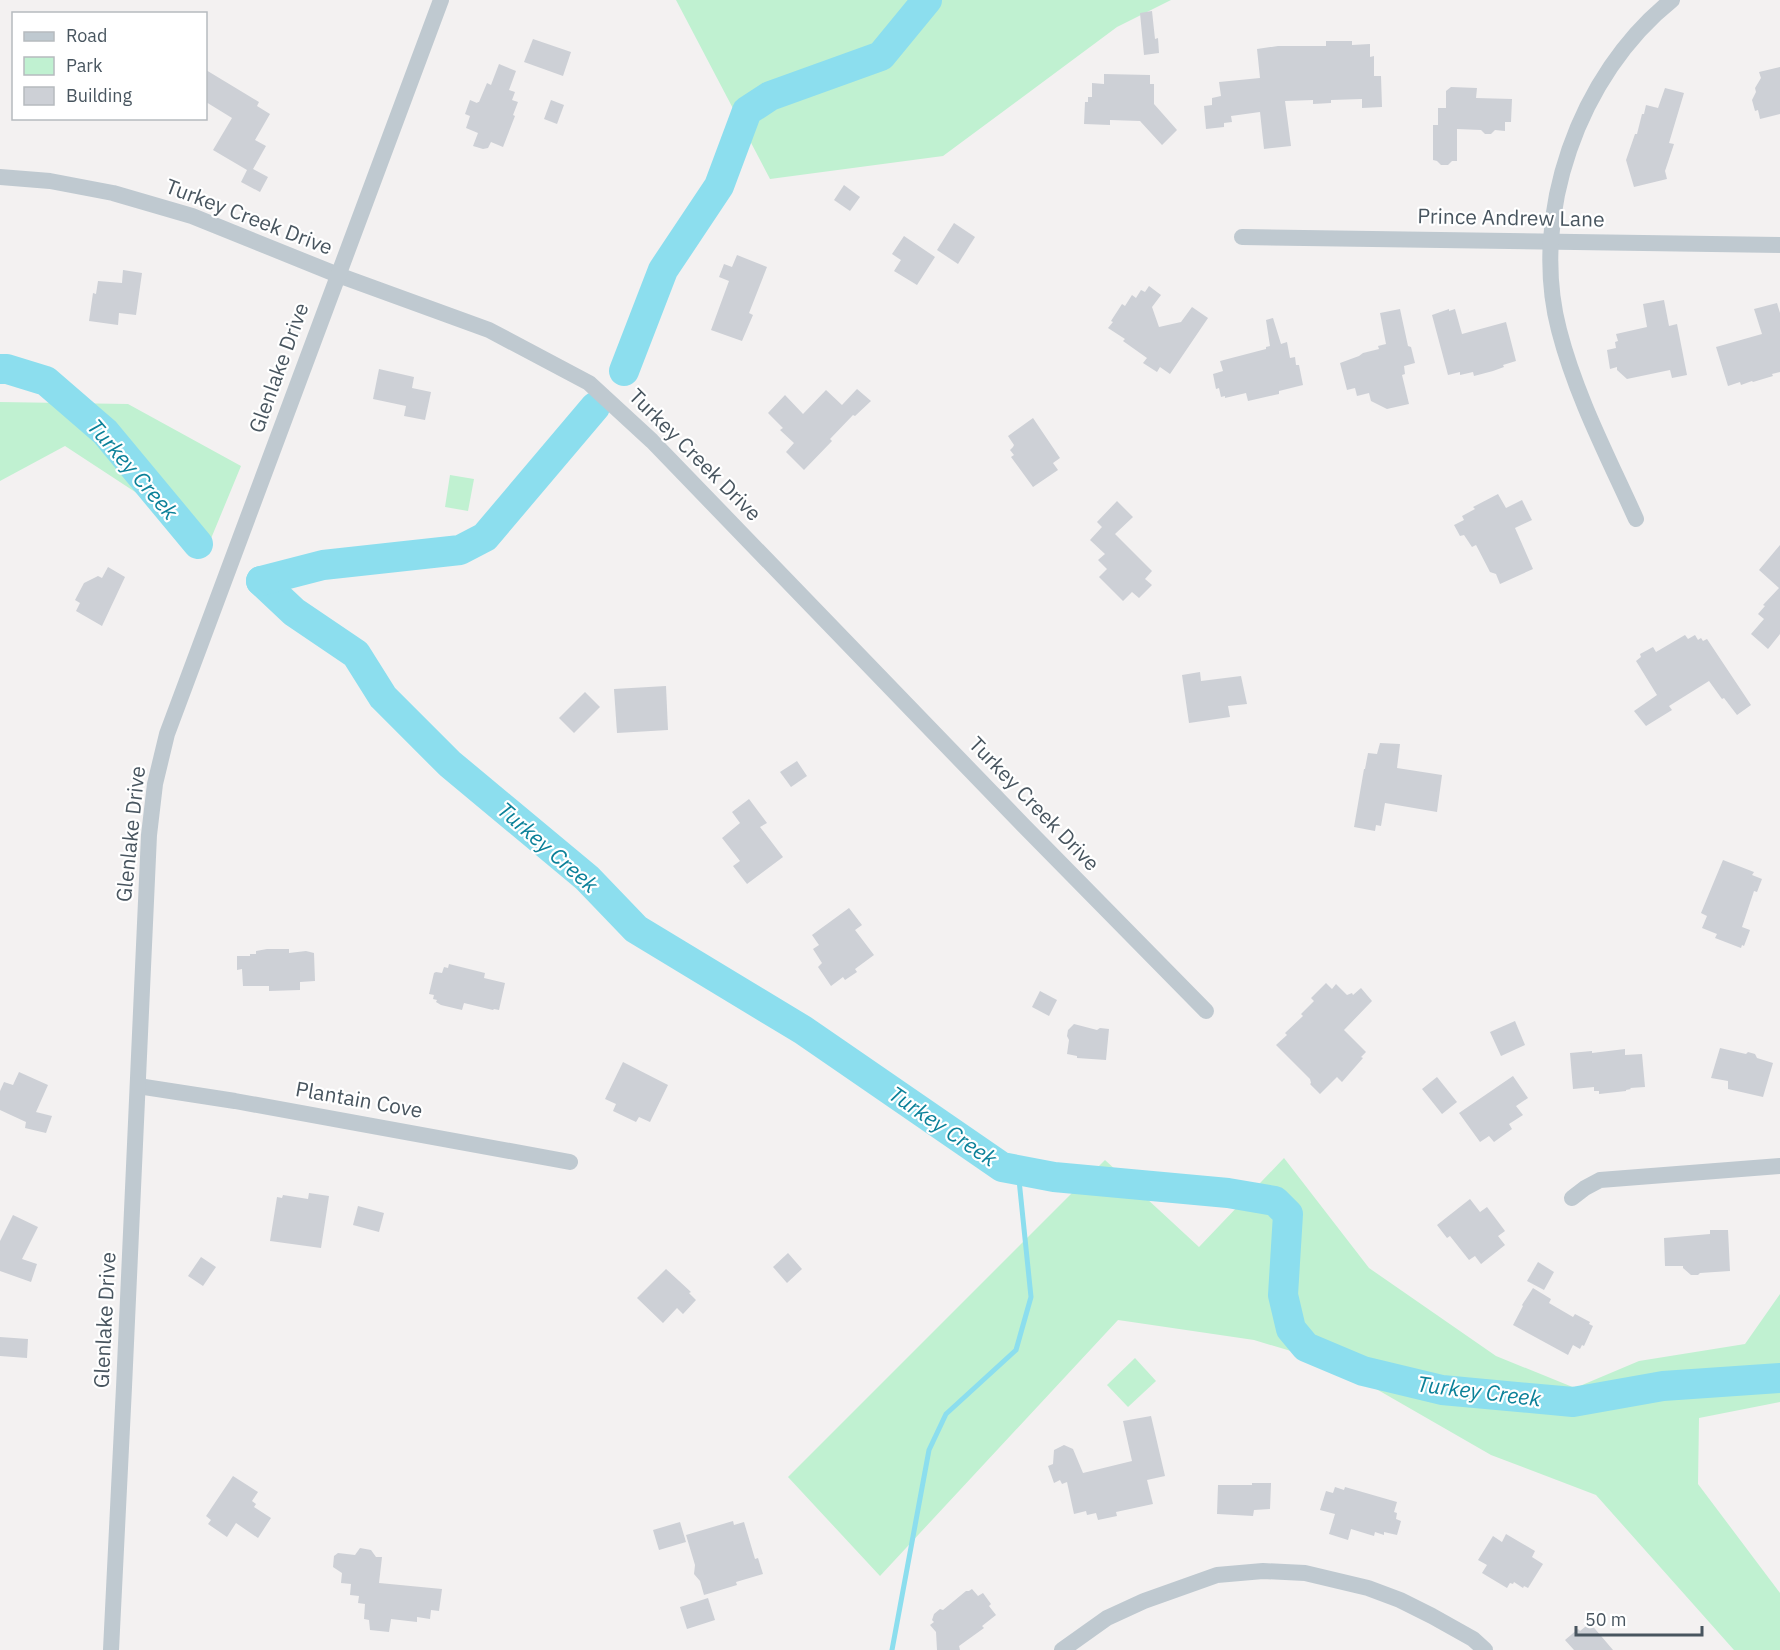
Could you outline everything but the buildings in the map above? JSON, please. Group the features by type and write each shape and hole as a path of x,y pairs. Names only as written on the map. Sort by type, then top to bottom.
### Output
{"street":[{"name":"Glenlake Drive","path":"111,1650 149,835 155,784 167,734 441,0"},
{"path":"1636,519 1570,367 1558,327 1552,284 1550,242 1557,197 1574,137 1585,111 1620,53 1642,28 1672,0"},
{"name":"Turkey Creek Drive","path":"0,177 50,181 113,193 192,216 338,275 489,330 589,383 652,441 1206,1011"},
{"name":"Prince Andrew Lane","path":"1242,237 1780,245"},
{"name":"Plantain Cove","path":"138,1086 235,1101 570,1162"},
{"path":"1572,1198 1600,1180 1780,1166"},
{"path":"1062,1650 1107,1618 1144,1601 1217,1575 1263,1570 1305,1573 1368,1588 1400,1600 1432,1616 1473,1640 1485,1650"}],"green space":[{"path":"676,0 1171,0 1117,27 943,156 770,179"},
{"path":"0,402 128,404 241,466 210,541 65,446 0,481"},
{"path":"450,475 474,479 468,511 445,507"},
{"path":"1284,1158 1369,1268 1496,1356 1575,1388 1639,1361 1745,1344 1780,1294 1780,1402 1699,1418 1698,1484 1780,1593 1780,1650 1734,1650 1596,1495 1491,1455 1331,1363 1254,1340 1118,1320 880,1576 788,1477 1105,1160 1199,1247"},
{"path":"1135,1358 1156,1381 1128,1407 1107,1385"}],"waterway":[{"path":"624,371 663,270 719,186 747,111 770,96 881,56 927,0"},
{"name":"Turkey Creek","path":"0,369 46,381 105,432 198,544"},
{"path":"261,581 323,565 460,550 485,537 595,407"},
{"name":"Turkey Creek","path":"261,581 294,612 356,654 383,697 450,764 587,878 636,929 803,1030 1002,1167 1054,1177 1228,1193 1275,1201 1288,1214 1283,1295 1291,1329 1306,1347 1363,1371 1442,1390 1573,1402 1663,1386 1780,1378"},
{"path":"892,1650 929,1450 946,1414 1016,1350 1031,1297 1018,1170"}]}
